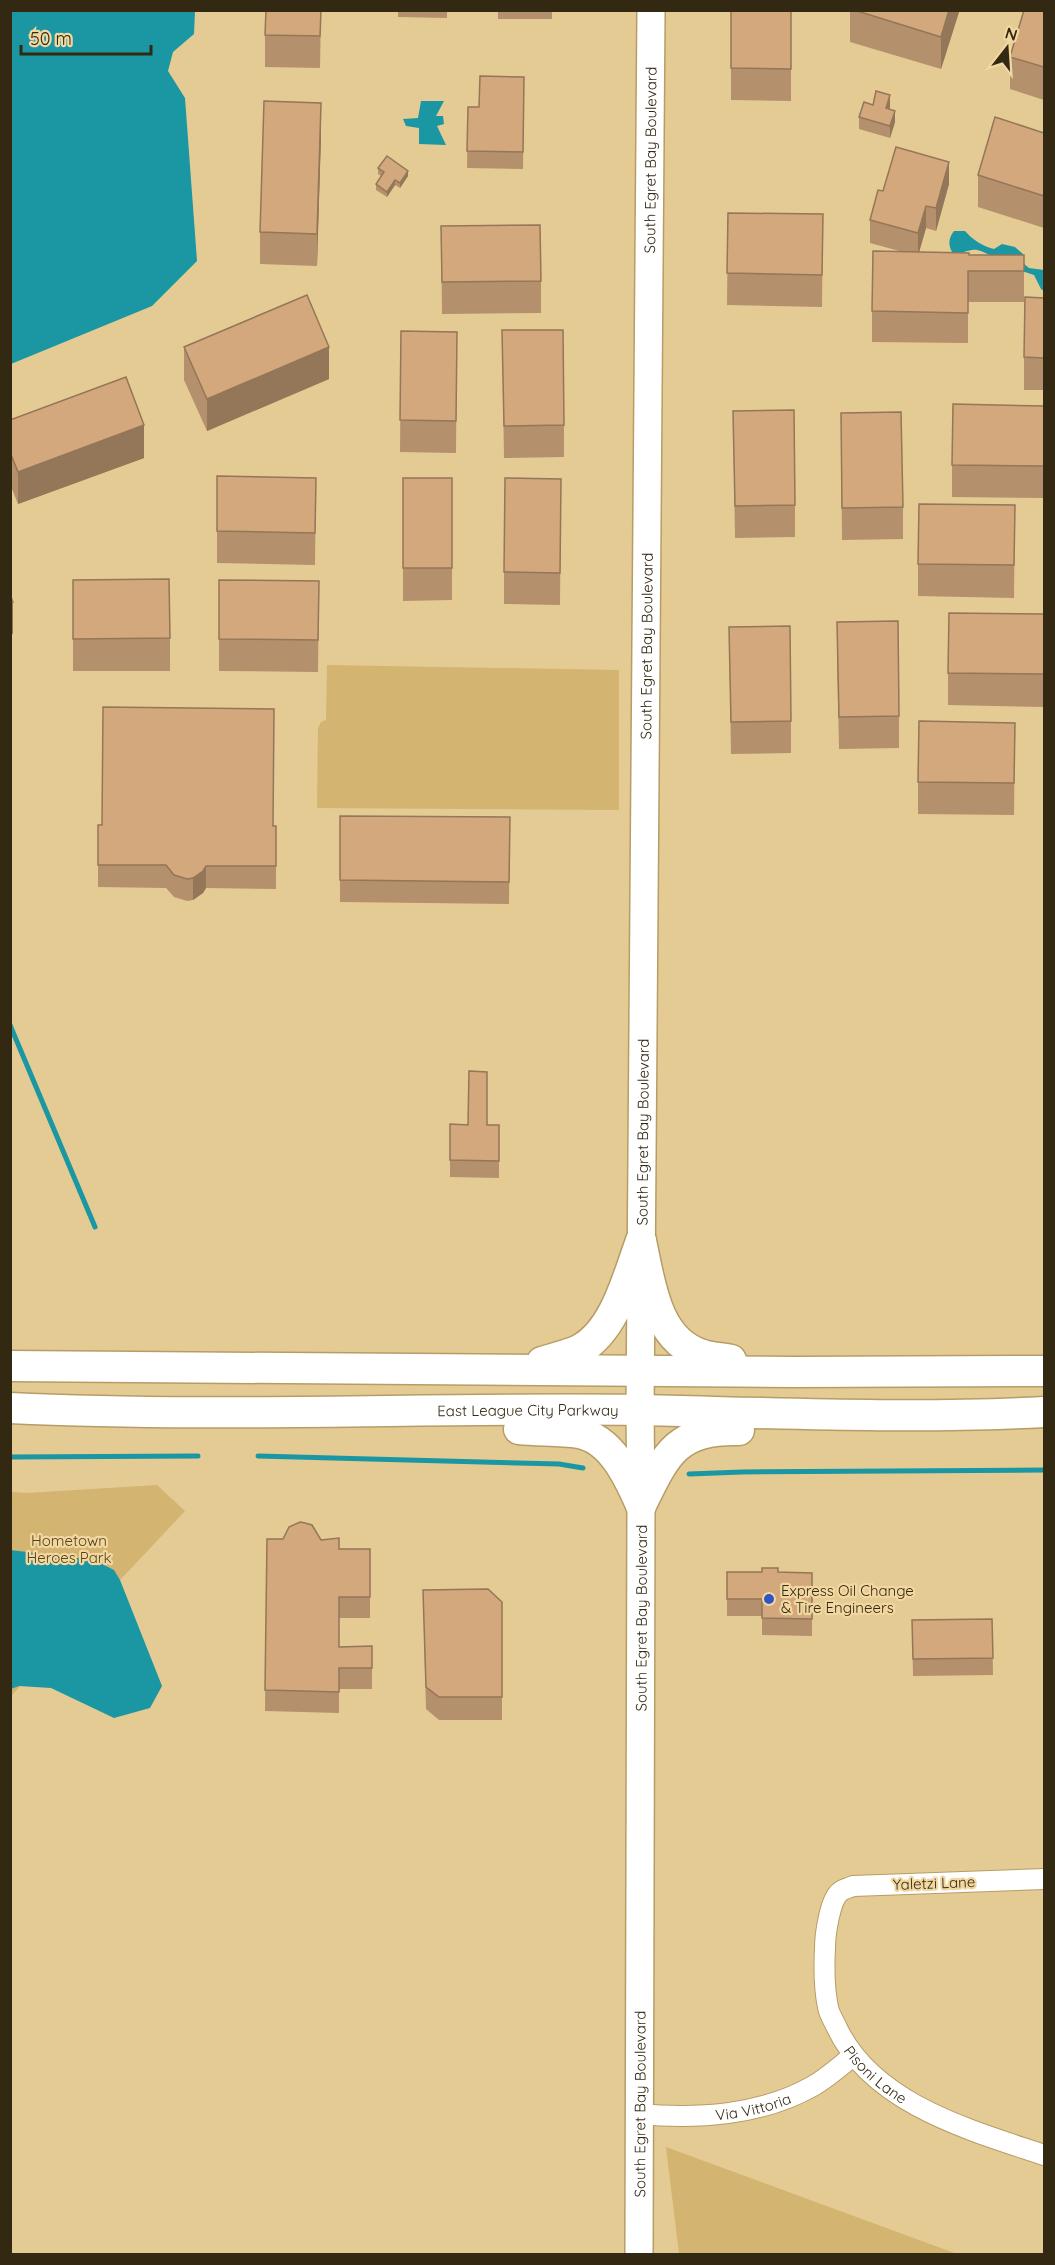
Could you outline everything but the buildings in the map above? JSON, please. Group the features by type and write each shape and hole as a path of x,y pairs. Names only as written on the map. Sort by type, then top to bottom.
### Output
{"main road":[{"name":"South Egret Bay Boulevard","path":"639,2254 640,1370 651,10"},
{"path":"516,1370 580,1350 594,1340 607,1324 615,1308 641,1241"},
{"path":"641,1241 656,1306 668,1328 680,1342 702,1355 796,1372"},
{"path":"10,1366 796,1372 1044,1371"},
{"name":"East League City Parkway","path":"10,1408 421,1412 640,1410 935,1414 1044,1412"},
{"path":"421,1412 503,1428 580,1433 591,1438 614,1457 630,1480 641,1505"},
{"path":"641,1505 668,1454 686,1440 709,1431 891,1428 935,1414"}],"street":[{"name":"Yaletzi Lane","path":"832,1905 839,1892 853,1886 1044,1879"},
{"name":"Pisoni Lane","path":"832,1905 825,1945 824,1974 828,2009 845,2046 853,2056 884,2086 941,2118 1044,2155"},
{"name":"Via Vittoria","path":"638,2114 678,2117 706,2116 775,2104 814,2086 853,2056"}],"green space":[{"path":"327,665 619,670 619,810 317,808 318,728 321,722 326,720"},
{"name":"Hometown Heroes Park","path":"157,1485 185,1511 11,1696 11,1492"},
{"path":"666,2147 957,2254 679,2254"}],"water":[{"path":"11,10 195,11 194,34 173,52 168,71 185,98 197,261 152,306 11,364"},
{"path":"421,101 444,101 436,116 443,116 444,124 437,126 446,145 419,144 419,128 406,126 403,119 418,118"},
{"path":"954,231 965,231 978,242 994,249 1002,244 1015,247 1023,254 1023,263 1029,268 1044,270 1044,291 1034,275 1025,272 1018,274 982,252 972,250 953,254 949,242"},
{"path":"10,1550 94,1560 114,1570 162,1686 150,1708 114,1718 51,1688 19,1686 11,1689"}],"waterway":[{"path":"10,1025 95,1227"},
{"path":"10,1457 198,1456"},
{"path":"258,1456 559,1464 583,1468"},
{"path":"689,1474 1044,1470"}],"place":[{"name":"Express Oil Change & Tire Engineers","path":"769,1599"}]}
